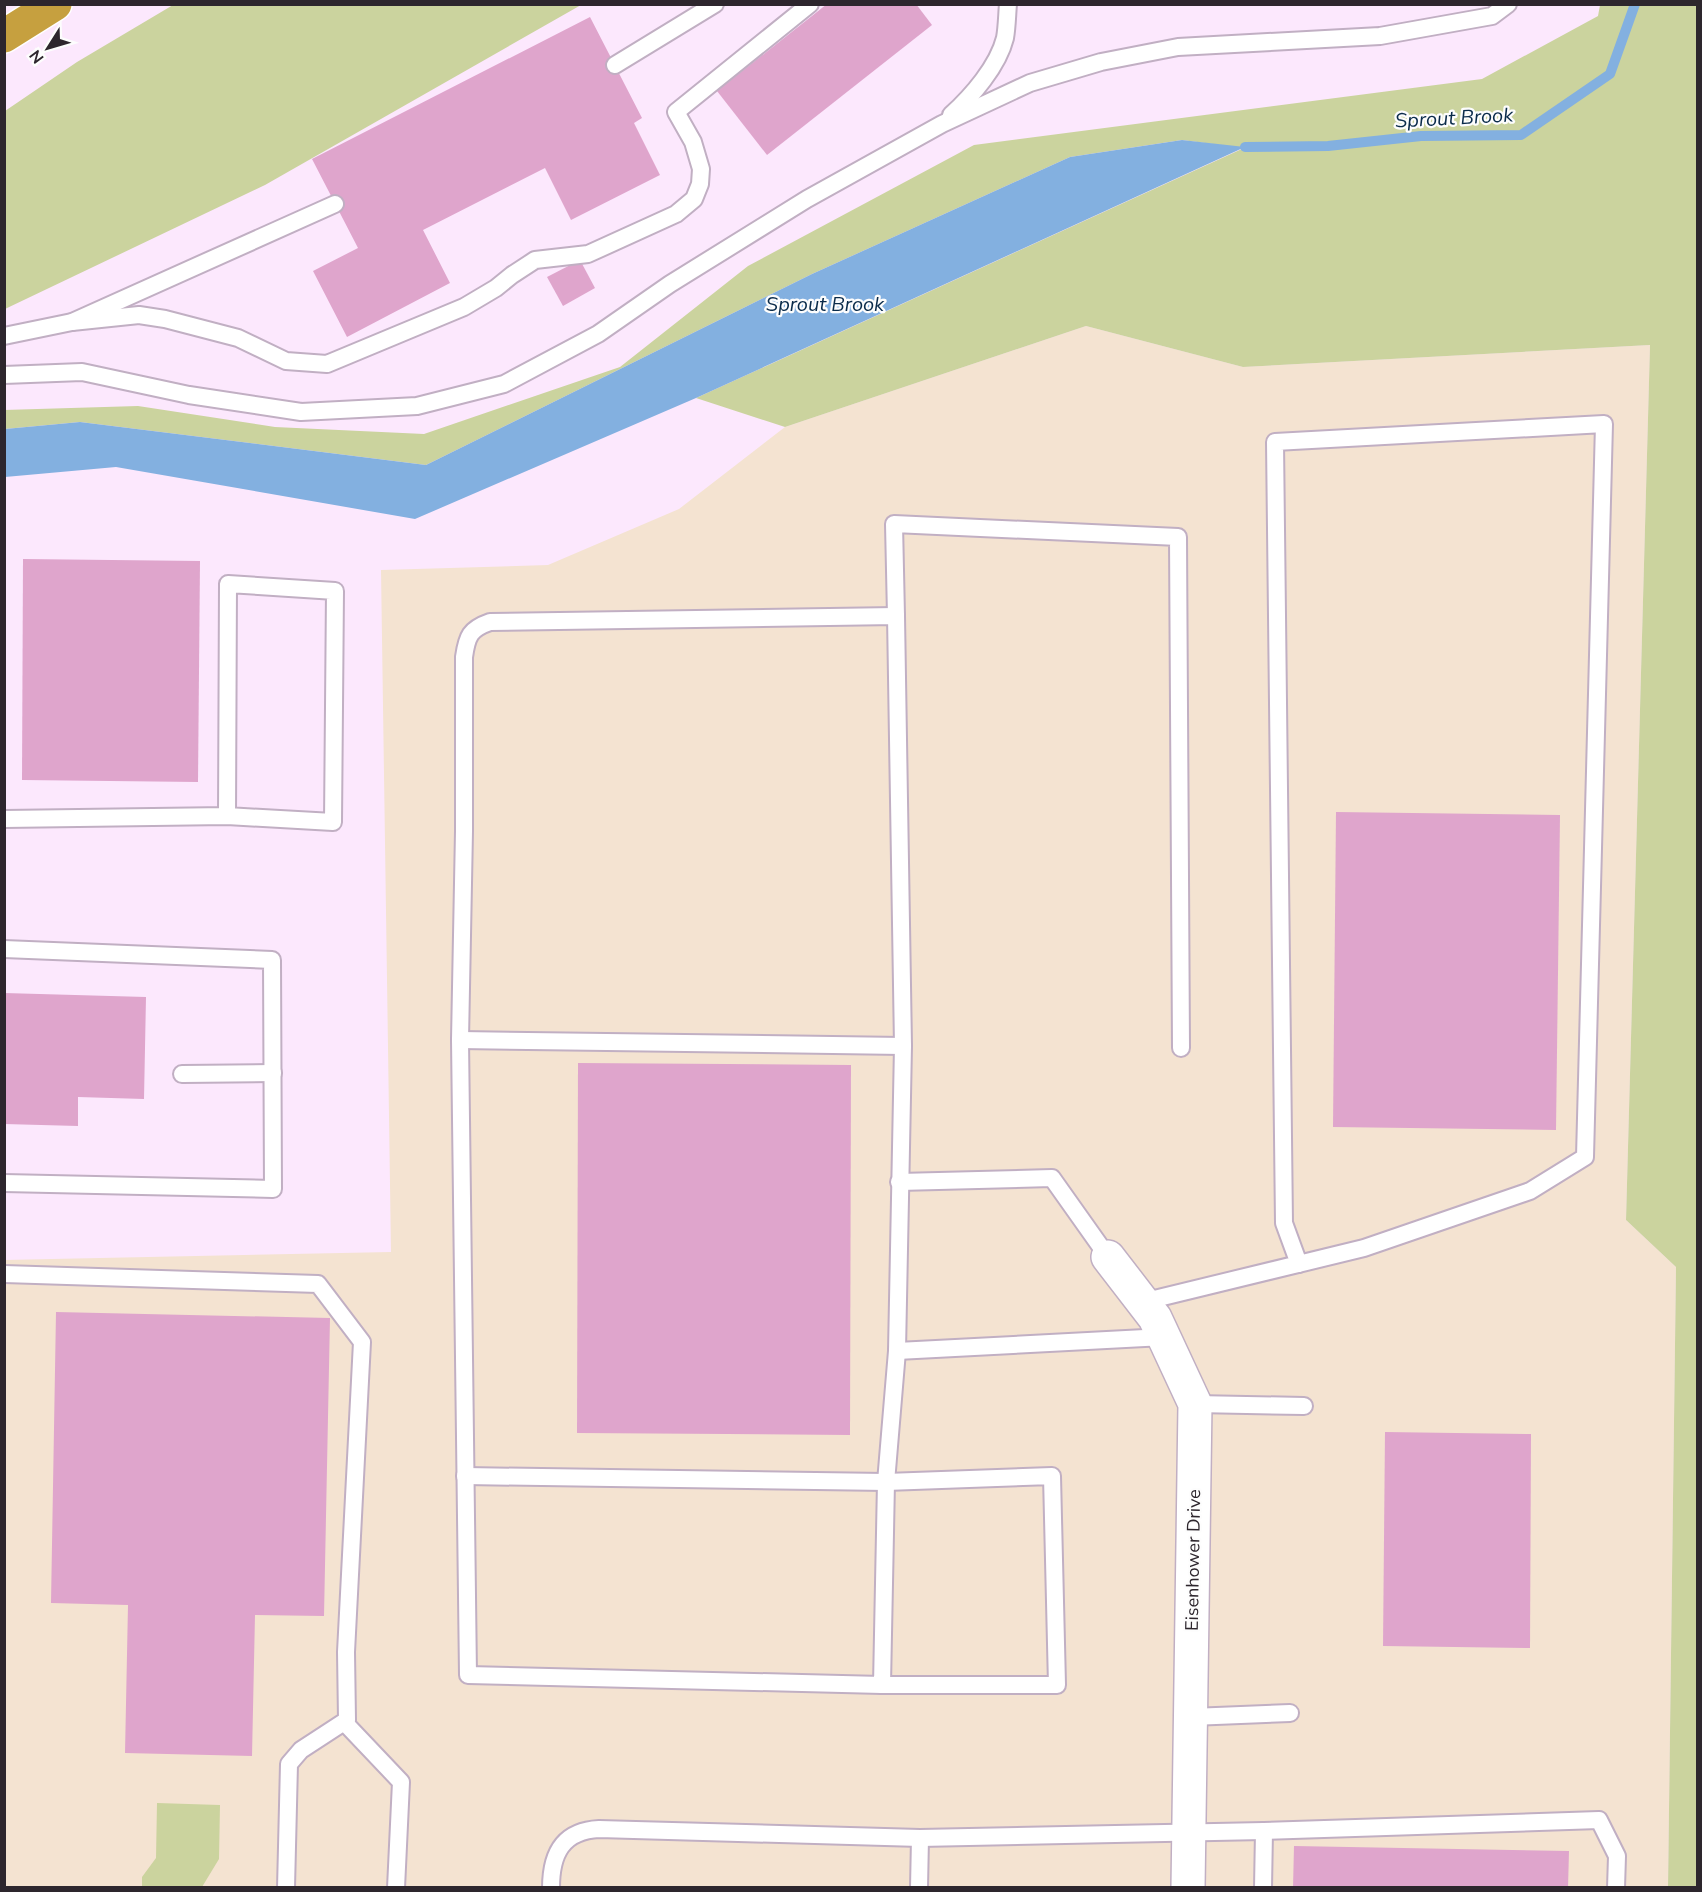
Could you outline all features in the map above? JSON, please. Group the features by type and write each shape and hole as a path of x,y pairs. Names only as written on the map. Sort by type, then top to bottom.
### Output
{"highway":[{"path":"4,36 55,4"}],"street":[{"name":"Eisenhower Drive","path":"1108,1257 1155,1318 1195,1404 1188,1887"}],"lane":[{"path":"615,65 714,4"},
{"path":"4,336 72,321 139,315 165,318 238,338 286,361 327,364 464,307 496,288 512,274 535,260 588,254 676,214 694,199 700,184 701,169 693,142 676,112 810,4"},
{"path":"942,124 986,77 1005,38 1008,4"},
{"path":"4,375 82,372 189,395 301,412 417,406 504,384 598,334 670,284 807,200 942,124 1030,83 1101,62 1178,47 1380,36 1492,16 1508,4"},
{"path":"72,321 335,204"},
{"path":"1142,1302 1299,1264 1364,1248 1530,1191 1585,1157 1604,424 1275,442 1284,1223 1299,1264"},
{"path":"882,1685 886,1482 897,1351 903,1047 894,524 1178,537 1181,1048"},
{"path":"4,819 227,816 333,822 335,591 228,585 227,816"},
{"path":"465,1476 886,1482 1052,1476 1057,1685 882,1685 468,1675 465,1476 460,1040 466,641 476,627 490,622 896,616"},
{"path":"4,949 272,960 273,1189 4,1183"},
{"path":"460,1040 903,1047"},
{"path":"182,1074 273,1073"},
{"path":"899,1182 1052,1178 1108,1257"},
{"path":"4,1274 318,1284 362,1342 346,1652 347,1720 302,1750 289,1764 286,1887"},
{"path":"897,1351 1164,1337"},
{"path":"1195,1404 1304,1406"},
{"path":"1191,1718 1290,1713"},
{"path":"345,1723 401,1782 396,1887"},
{"path":"551,1887 551,1869 563,1843 585,1830 920,1838 1264,1832 1599,1820 1617,1856 1616,1887"},
{"path":"1263,1887 1264,1832"},
{"path":"919,1887 920,1838"}],"shaded area":[{"path":"1086,326 1243,367 1650,345 1626,1220 1676,1267 1668,1887 5,1887 4,1260 391,1252 381,570 548,565 679,509 785,427"}],"green space":[{"path":"173,5 581,5 265,185 5,309 5,111 77,62"},
{"path":"1600,5 1697,5 1697,1887 1668,1887 1676,1267 1626,1220 1650,345 1243,367 1086,326 785,427 696,398 1244,148 1182,140 1070,157 812,274 426,465 80,422 5,429 4,410 138,406 275,427 424,434 620,367 748,266 974,145 1482,79 1598,16"},
{"path":"157,1803 220,1805 219,1859 202,1887 142,1887 142,1877 156,1858"}],"water":[{"name":"Sprout Brook","path":"1182,140 1245,147 696,398 415,519 116,467 5,477 5,429 80,422 426,465 812,274 1070,157"}],"building":[{"path":"827,4 916,4 932,25 767,155 717,91"},
{"path":"590,17 642,118 634,123 660,175 571,220 545,168 423,230 450,283 347,337 313,271 358,248 312,159"},
{"path":"580,260 595,288 563,306 547,277"},
{"path":"23,559 200,561 198,782 22,780"},
{"path":"1336,812 1560,815 1556,1130 1333,1127"},
{"path":"4,993 146,997 144,1099 78,1097 78,1126 4,1124"},
{"path":"578,1063 851,1065 850,1435 577,1433"},
{"path":"56,1312 330,1318 324,1616 255,1615 252,1756 125,1753 128,1605 51,1603"},
{"path":"1385,1432 1531,1434 1530,1648 1383,1646"},
{"path":"1294,1846 1569,1851 1568,1888 1293,1888"}],"waterway":[{"name":"Sprout Brook","path":"1245,147 1328,146 1421,136 1521,135 1610,74 1635,4"}]}
